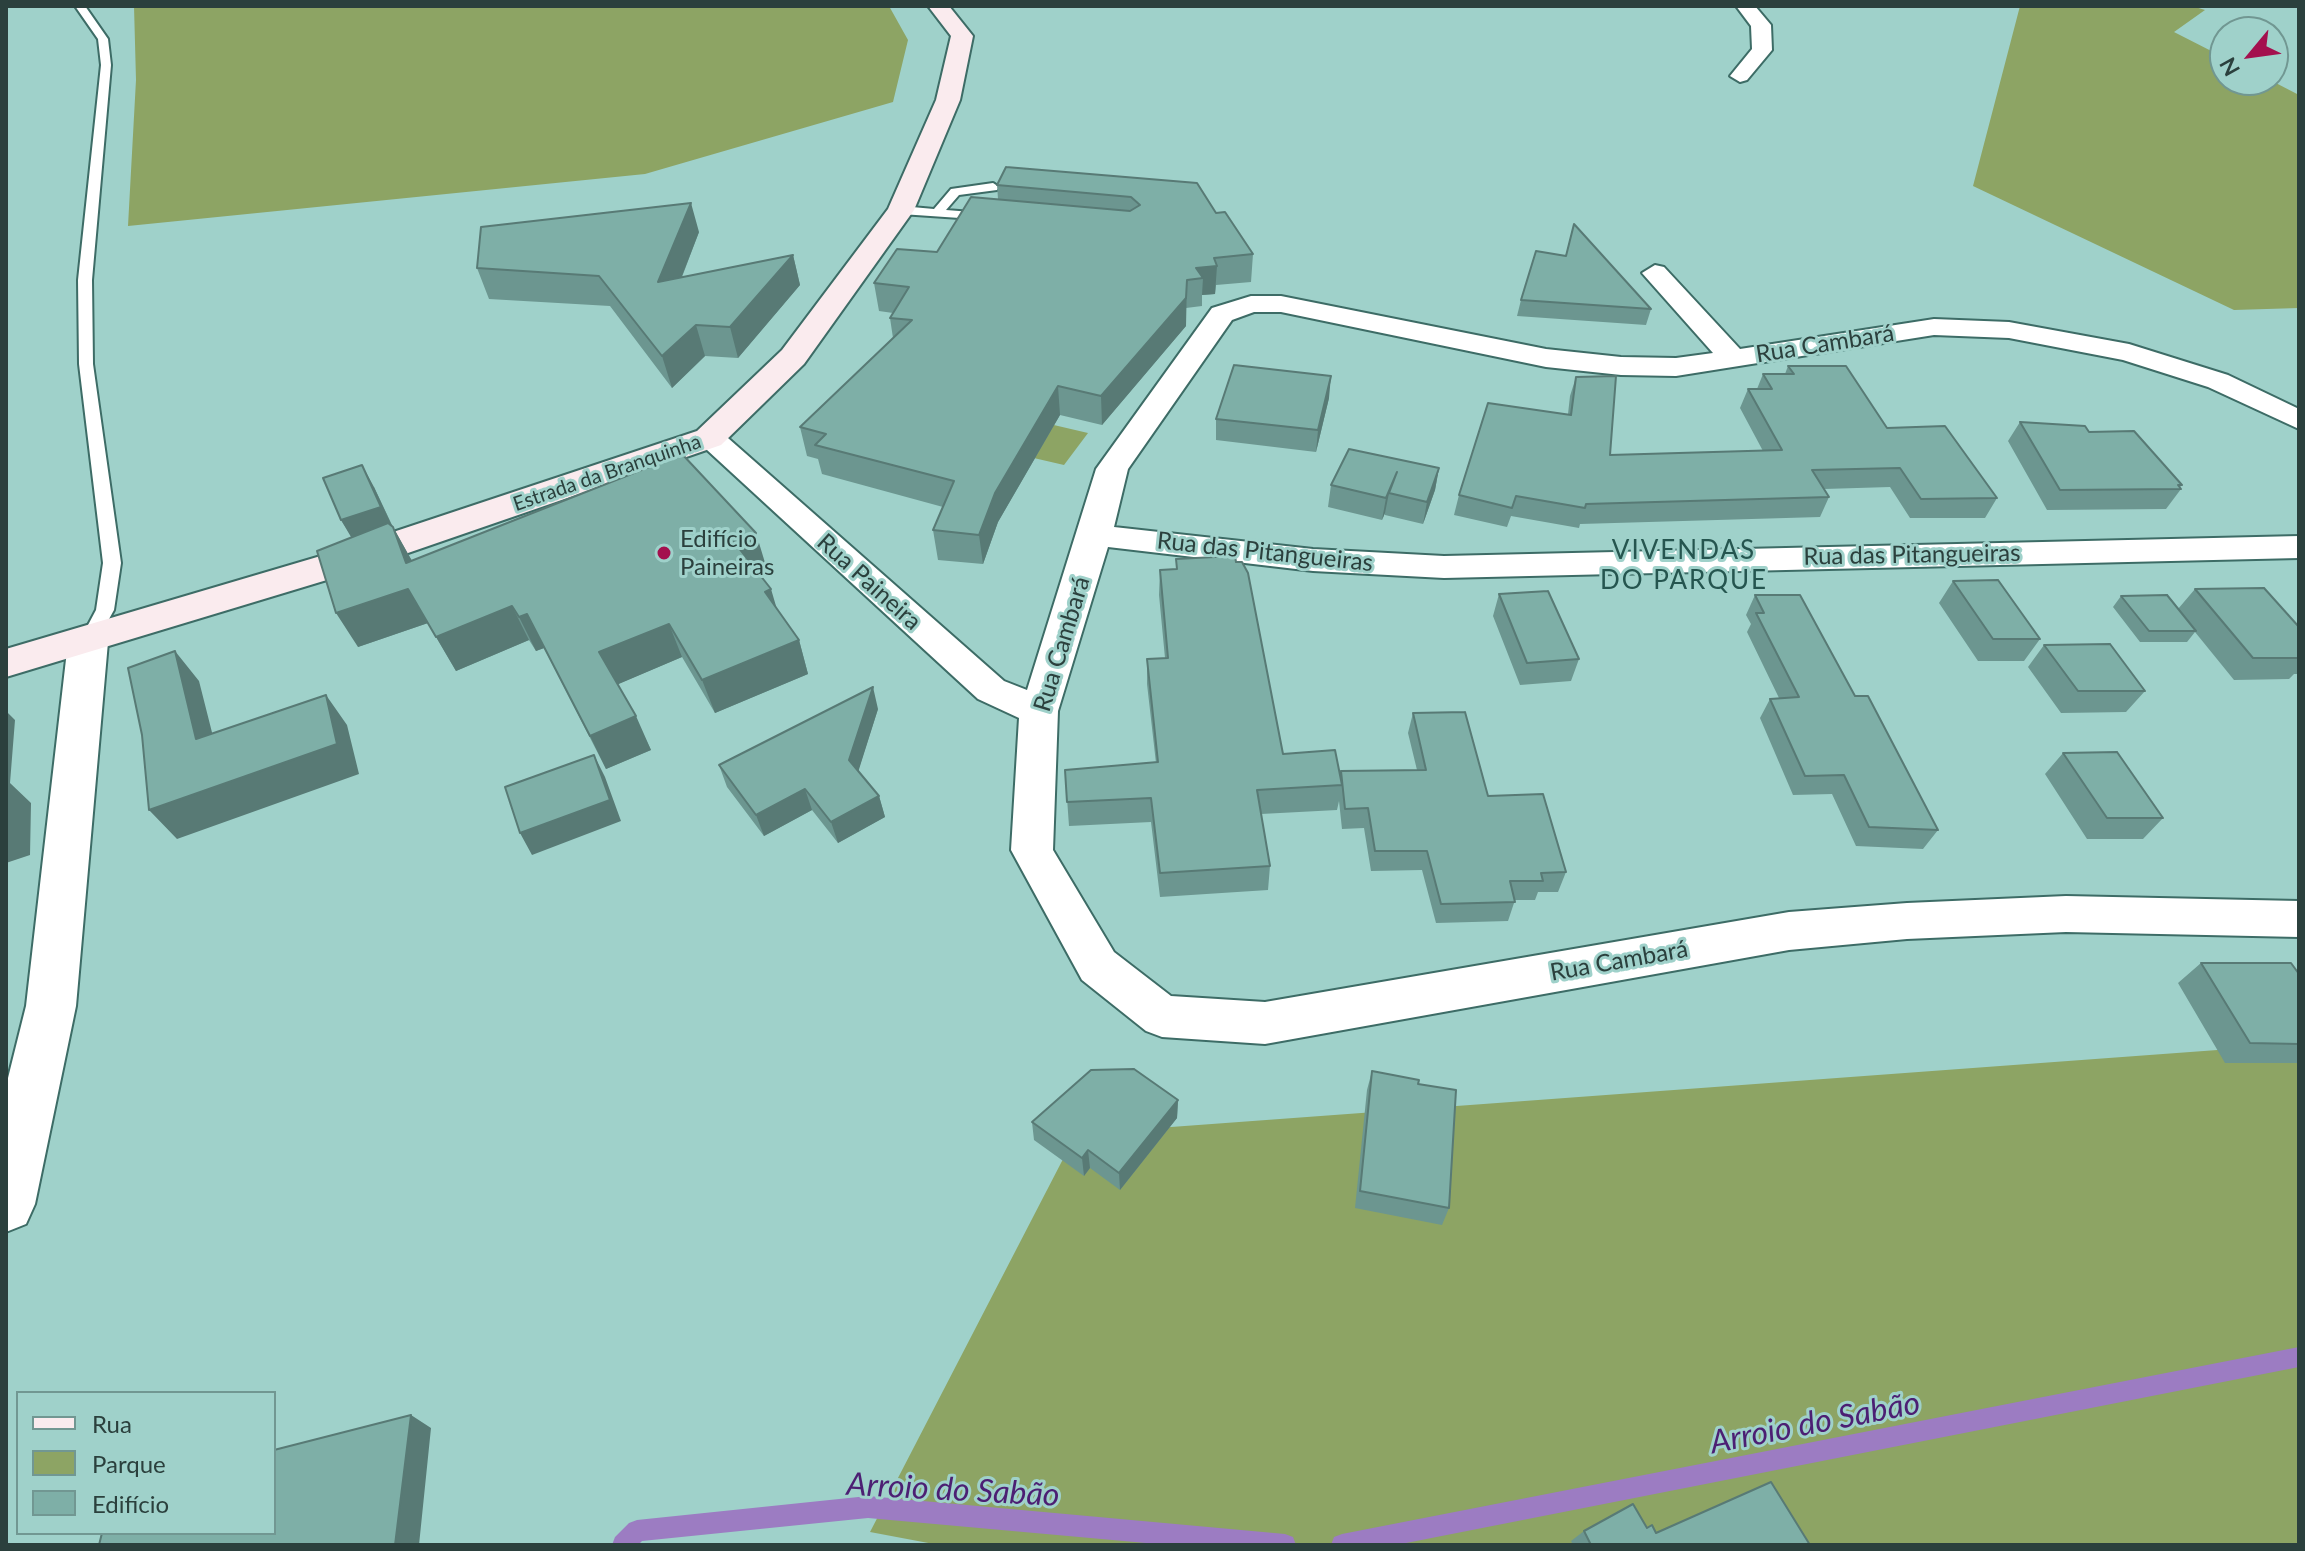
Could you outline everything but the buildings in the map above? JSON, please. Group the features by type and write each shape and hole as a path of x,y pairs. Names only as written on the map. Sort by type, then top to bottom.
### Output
{"main road":[{"name":"Estrada da Branquinha","path":"6,663 88,642 337,564 709,438 793,357 901,210 948,100 962,36 938,6"}],"street":[{"path":"1740,76 1762,50 1761,25 1745,6"},
{"path":"1655,273 1733,358"},
{"name":"Rua Cambará","path":"2299,420 2218,381 2129,353 2009,330 1934,327 1676,367 1576,361 1281,304 1251,304 1222,314 1112,469 1095,535 1039,711 1032,850 1070,922 1098,966 1162,1016 1265,1023 1789,931 1892,922 2066,914 2299,919"},
{"name":"Rua Paineira","path":"709,438 991,690 1039,711"},
{"name":"Rua das Pitangueiras","path":"1095,535 1313,560 1444,567 2299,547"},
{"path":"6,1204 51,1006 88,642"}],"lane":[{"path":"84,7 103,39 106,65 85,280 85,336 112,563 105,610 88,642"},
{"path":"938,212 955,192 993,187"},
{"path":"901,210 997,218"}],"green space":[{"path":"134,6 889,6 908,40 893,102 645,174 128,226 136,80"},
{"path":"2020,6 2192,6 2205,10 2174,32 2209,50 2209,96 2289,96 2289,90 2299,95 2299,308 2234,310 1973,186"},
{"path":"981,408 1088,433 1064,465 956,440"},
{"path":"2299,1044 2299,1545 939,1545 870,1532 1076,1134"}],"waterway":[{"name":"Arroio do Sabão","path":"1342,1545 2299,1357"},
{"name":"Arroio do Sabão","path":"623,1545 637,1531 868,1507 1285,1545"}],"place":[{"name":"Edifício Paineiras","path":"664,553"}],"district":[{"name":"VIVENDAS DO PARQUE","path":"1684,566"}]}
